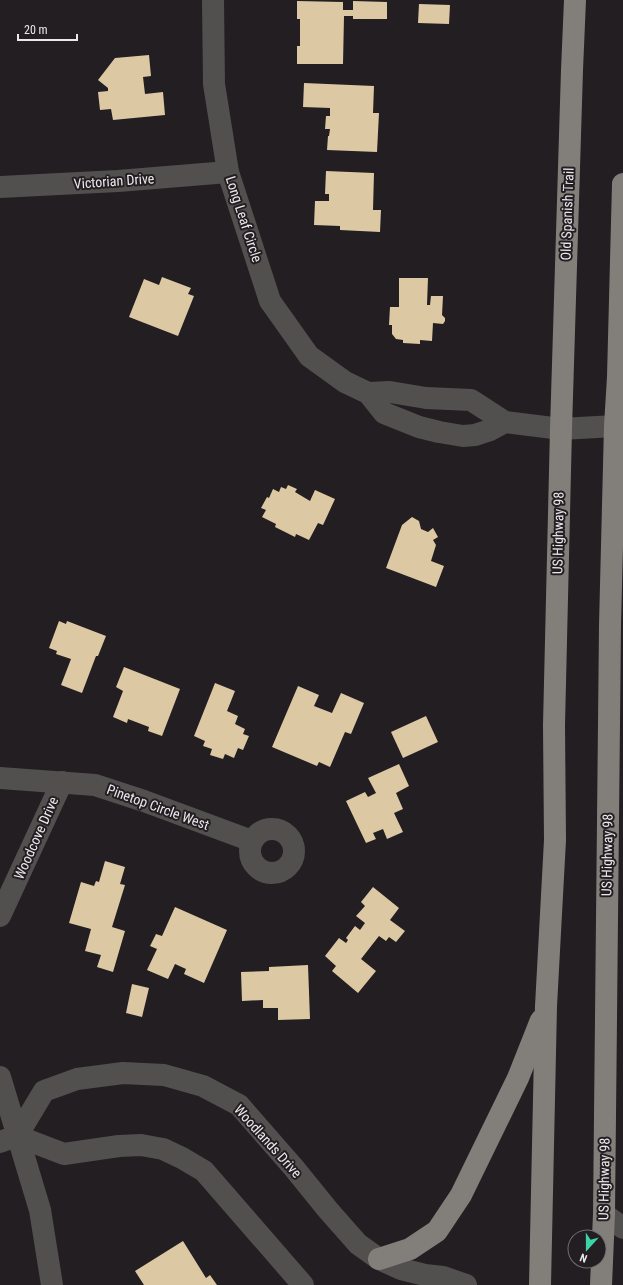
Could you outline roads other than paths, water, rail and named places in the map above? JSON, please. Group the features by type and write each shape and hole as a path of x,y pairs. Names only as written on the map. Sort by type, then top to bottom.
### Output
{"main road":[{"name":"Old Spanish Trail","path":"561,429 575,0"},
{"path":"615,426 618,377 623,184"},
{"name":"US Highway 98","path":"601,1285 604,1214 610,625 615,426"},
{"name":"US Highway 98","path":"540,1285 546,1006 554,840 554,725 561,429"},
{"path":"379,1259 410,1249 437,1231 461,1195 518,1078 546,1006"}],"street":[{"name":"Long Leaf Circle","path":"213,0 214,84 228,172 270,301 309,356 345,382 368,393 384,413 418,426 439,432 463,436 475,435 490,430 505,422"},
{"name":"Victorian Drive","path":"0,187 118,181 228,172"},
{"name":"Long Leaf Circle","path":"368,393 390,392 426,398 471,400 505,422 561,429 615,426"},
{"name":"Pinetop Circle West","path":"0,778 95,785 144,801 252,841"},
{"name":"Woodcove Drive","path":"0,916 62,782"},
{"name":"Woodlands Drive","path":"9,1139 44,1091 78,1079 108,1074 130,1073 164,1075 203,1086 239,1105 358,1244 379,1259 401,1269 425,1275 443,1277 466,1285"},
{"path":"0,1077 9,1139 40,1210 52,1285"},
{"path":"9,1139 64,1154 119,1146 141,1145 162,1149 182,1158 204,1171 302,1285"},
{"path":"604,1214 623,1228"}]}
